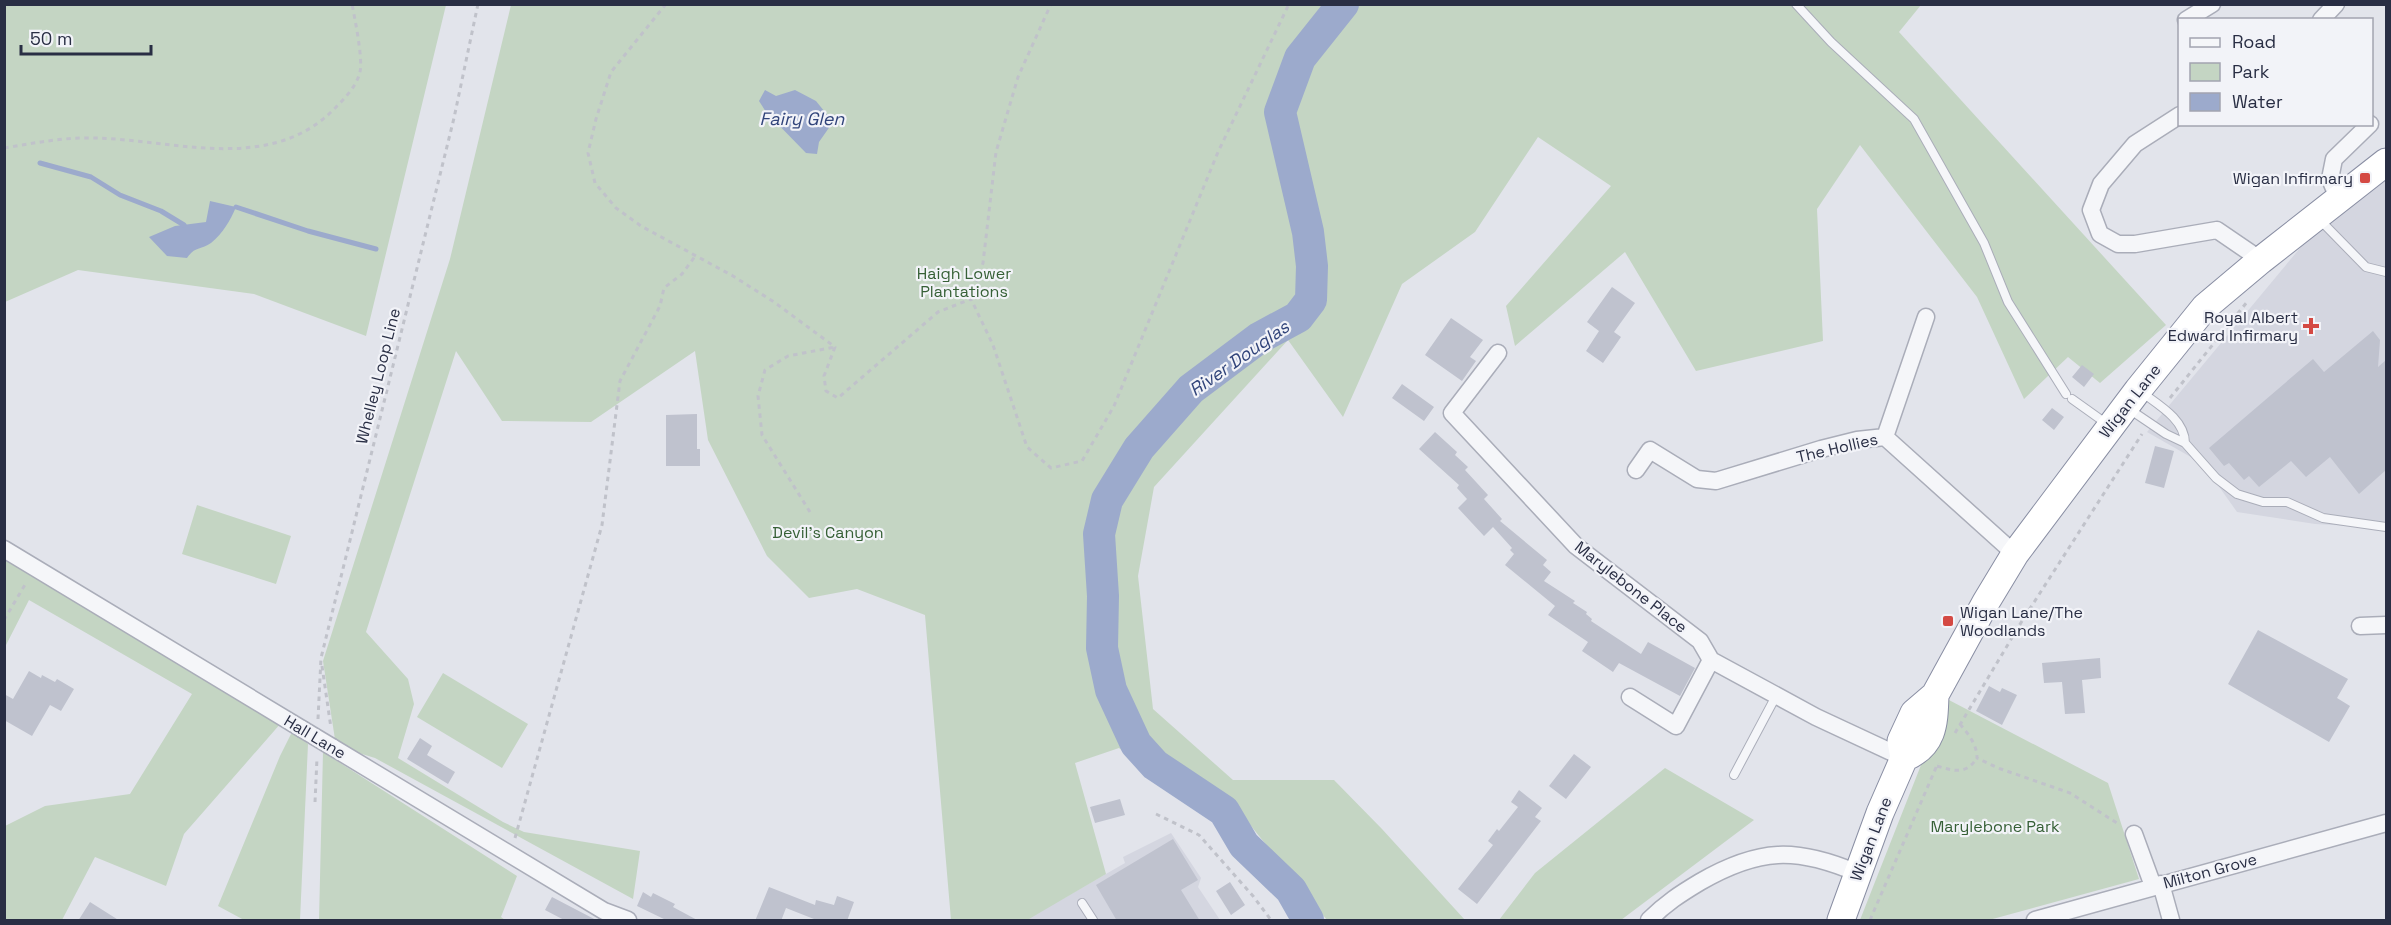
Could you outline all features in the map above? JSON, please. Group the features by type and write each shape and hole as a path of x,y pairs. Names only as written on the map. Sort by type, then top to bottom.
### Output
{"highway":[{"name":"Wigan Lane","path":"1840,921 1880,813 1904,758 1920,751 1934,725 1935,695 2015,554 2124,407 2205,307 2338,198 2386,162"}],"street":[{"path":"2189,18 2211,4"},
{"path":"2323,18 2336,4"},
{"path":"2178,116 2135,144 2100,184 2091,210 2100,234 2118,244 2136,244 2217,230 2261,260"},
{"path":"2338,198 2330,179 2334,159 2368,126"},
{"path":"1885,436 1926,316"},
{"name":"Marylebone Place","path":"1498,353 1452,413 1576,546 1700,641 1711,660 1816,717 1904,758"},
{"name":"The Hollies","path":"1636,470 1650,450 1697,479 1716,481 1821,449 1885,436 2015,554"},
{"name":"Hall Lane","path":"4,549 302,729 328,750 604,910 628,921"},
{"path":"2360,626 2386,625"},
{"path":"1630,697 1676,726 1711,660"},
{"name":"Milton Grove","path":"2035,921 2157,885 2386,823"},
{"path":"2134,834 2171,921"},
{"path":"1649,921 1667,902 1720,870 1763,856 1799,855 1835,864 1857,873"}],"lane":[{"path":"1796,4 1831,42 1914,119 1984,243 2008,302 2069,396 2124,407 2162,408 2179,423 2185,434 2185,443"},
{"path":"2316,216 2366,267 2386,272"},
{"path":"2124,407 2166,434 2185,443 2216,478 2237,494 2263,502 2287,502 2323,518 2386,527"},
{"path":"1734,775 1776,696"},
{"path":"1082,903 1093,921"}],"path":[{"path":"4,148 55,139 94,138 230,150 280,143 326,118 350,92 360,72 352,4"},
{"name":"Whelley Loop Line","path":"318,722 321,658 454,118 478,4"},
{"path":"666,4 611,72 588,153 596,183 616,207 641,226 696,254 774,302 835,347"},
{"path":"1051,4 1018,77 996,152 983,263 971,299 993,345 1027,447 1051,468 1082,461 1114,406 1218,152 1289,4"},
{"path":"510,854 602,525 620,381 660,306 664,288 682,274 696,254"},
{"path":"835,347 824,376 826,391 838,398 938,312 971,299"},
{"path":"2162,408 2249,300"},
{"path":"810,512 762,435 758,396 765,370 788,356 835,347"},
{"path":"1950,742 2022,621 2150,423"},
{"path":"4,620 19,592 36,569"},
{"path":"315,802 328,750 321,658"},
{"path":"1936,766 1957,772 1967,769 1977,758 1973,743 1960,724"},
{"path":"1977,758 1998,768 2070,793 2134,834"},
{"path":"1870,921 1941,759"},
{"path":"1156,814 1199,835 1253,896 1271,921"}],"shaded area":[{"name":"Royal Albert Edward Infirmary","path":"2386,180 2386,528 2315,524 2237,512 2203,464 2147,432 2315,230 2343,206"},
{"path":"1171,833 1201,878 1198,887 1220,920 1012,920 1059,901 1125,863 1123,857"}],"green space":[{"path":"5,5 446,5 366,336 254,294 78,270 5,302"},
{"name":"Haigh Lower Plantations","path":"511,5 1921,5 1899,32 2166,325 2100,383 2068,357 2024,399 1977,297 1860,145 1817,209 1823,341 1696,371 1625,252 1515,346 1506,306 1611,186 1538,137 1475,232 1402,284 1343,417 1288,340 1154,487 1138,576 1153,709 1233,780 1334,780 1465,920 1327,920 1243,816 1195,810 1119,748 1075,763 1106,874 1029,920 951,920 925,615 857,589 809,598 767,556 708,440 695,351 591,422 502,421 456,351 366,632 408,679 414,704 398,758 503,822 524,832 640,851 633,899 375,758 336,746 323,661 450,259"},
{"path":"197,505 291,536 276,584 182,554"},
{"path":"5,551 281,723 184,834 166,886 95,857 62,920 5,920 5,826 45,806 130,794 192,694 29,600 5,647"},
{"path":"443,673 528,724 502,768 417,717"},
{"name":"Marylebone Park","path":"1947,699 2108,783 2139,879 1989,920 1860,920"},
{"path":"292,732 308,744 300,920 244,920 218,906"},
{"path":"323,752 517,876 501,917 505,920 319,920"},
{"path":"1665,768 1754,820 1621,920 1499,920 1535,873"}],"water":[{"name":"Fairy Glen","path":"765,90 776,96 795,90 816,101 833,122 819,142 817,154 806,153 766,112 759,101"},
{"path":"210,201 236,207 226,226 215,239 195,250 187,258 167,256 149,237 175,226 206,222"}],"building":[{"path":"1612,287 1635,303 1614,332 1621,337 1603,363 1586,351 1599,331 1587,322"},
{"path":"1451,318 1483,340 1470,357 1476,361 1462,381 1425,355"},
{"path":"2373,331 2380,340 2378,367 2386,360 2386,470 2359,494 2330,457 2306,477 2291,461 2259,487 2249,476 2244,480 2229,463 2224,466 2209,448 2313,359 2324,372"},
{"path":"2082,365 2094,374 2084,387 2072,377"},
{"path":"1402,384 1434,407 1424,421 1392,398"},
{"path":"2052,408 2064,417 2054,430 2042,420"},
{"path":"697,414 697,449 700,449 700,466 666,466 666,415"},
{"path":"1435,432 1457,452 1455,455 1468,467 1465,470 1488,495 1484,499 1502,519 1500,521 1547,560 1543,565 1551,572 1544,581 1575,601 1573,603 1587,612 1591,621 1641,654 1648,642 1695,668 1680,696 1619,663 1613,672 1582,651 1588,642 1548,615 1555,606 1505,565 1514,554 1510,550 1512,548 1493,527 1484,536 1458,508 1467,499 1457,488 1459,485 1419,449"},
{"path":"2155,446 2174,451 2164,488 2145,483"},
{"path":"2258,630 2348,679 2337,698 2350,706 2329,742 2228,684"},
{"path":"2100,658 2101,678 2082,680 2085,713 2065,714 2062,682 2044,683 2042,663"},
{"path":"29,671 55,682 57,679 74,689 61,711 50,705 32,736 4,720 4,694 13,699"},
{"path":"1989,686 2000,692 2002,688 2017,695 2002,725 1976,711"},
{"path":"420,738 432,746 427,755 455,772 448,784 407,759"},
{"path":"1574,754 1591,767 1566,799 1549,786"},
{"path":"1519,790 1542,808 1535,817 1541,821 1477,904 1458,889 1493,845 1488,841 1518,807 1511,802"},
{"path":"1120,799 1125,815 1095,823 1090,807"},
{"path":"1173,839 1198,880 1181,890 1200,921 1117,921 1096,885"},
{"path":"1230,882 1245,905 1231,915 1216,891"},
{"path":"769,887 815,905 816,900 834,905 837,896 854,902 847,921 819,921 786,908 781,921 755,921"},
{"path":"643,892 651,897 653,893 675,904 673,907 699,921 668,921 637,906"},
{"path":"552,897 598,921 566,921 545,910"},
{"path":"90,902 120,921 78,921"}],"waterway":[{"name":"River Douglas","path":"1308,920 1291,890 1244,845 1224,811 1155,765 1136,744 1111,690 1102,648 1103,596 1099,534 1107,500 1139,448 1191,389 1259,338 1298,317 1311,300 1312,266 1308,232 1280,112 1300,58 1343,4"},
{"path":"40,163 91,177 120,195 161,211 184,225"},
{"path":"236,207 308,231 376,249"}],"place":[{"name":"Wigan Infirmary","path":"2365,178"},
{"name":"Royal Albert Edward Infirmary","path":"2311,326"},
{"name":"Wigan Lane/The Woodlands","path":"1948,621"}],"park label":[{"name":"Devil's Canyon","path":"828,532"}]}
